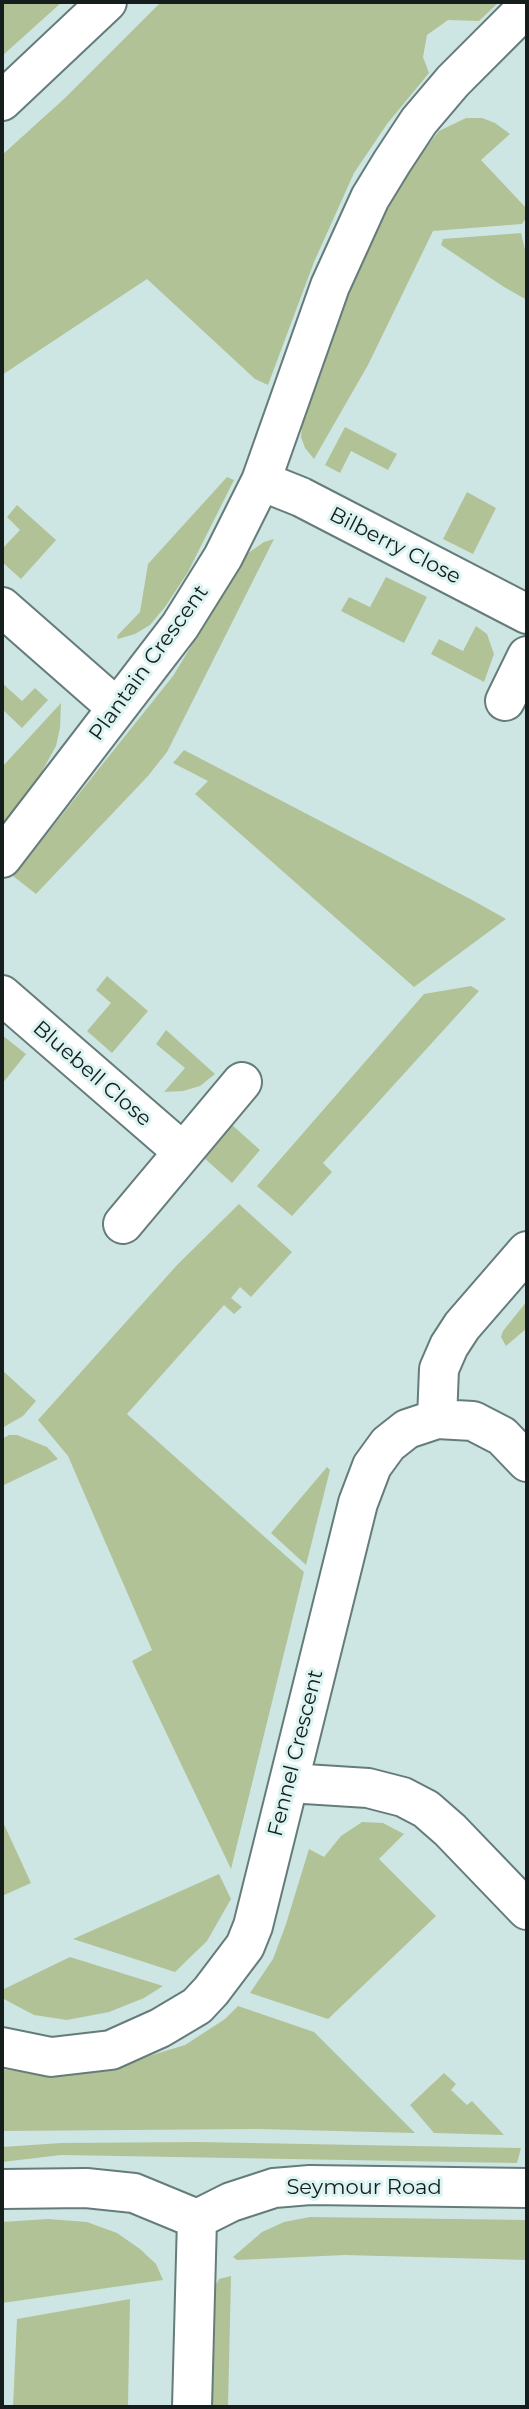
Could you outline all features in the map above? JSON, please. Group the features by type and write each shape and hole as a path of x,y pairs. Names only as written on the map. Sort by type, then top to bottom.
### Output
{"street":[{"path":"2,101 107,2"},
{"name":"Plantain Crescent","path":"2,858 180,626 223,557 261,481 352,236 391,162 419,121 453,81 527,7"},
{"name":"Bilberry Close","path":"261,481 301,497 527,614"},
{"path":"2,607 117,708"},
{"path":"505,701 527,656"},
{"name":"Bluebell Close","path":"2,995 183,1153"},
{"path":"123,1224 242,1082"},
{"path":"437,1419 439,1369 449,1346 462,1326 527,1251"},
{"name":"Fennel Crescent","path":"2,2047 51,2057 111,2050 160,2028 197,2006 223,1978 245,1946 253,1926 358,1503 372,1466 388,1444 407,1429 437,1419 473,1420 502,1436 527,1462"},
{"path":"289,1783 368,1788 403,1797 426,1809 450,1830 527,1910"},
{"name":"Seymour Road","path":"197,2219 231,2202 274,2189 310,2185 527,2188"},
{"path":"2,2189 75,2187 134,2193 197,2219 192,2407"}],"green space":[{"path":"2,2 62,2 2,56"},
{"path":"161,2 499,2 479,21 448,20 427,35 423,57 429,73 387,124 354,173 314,262 268,385 255,379 147,279 2,375 2,155 65,98"},
{"path":"466,118 482,118 495,123 510,134 481,160 527,209 527,217 522,224 433,231 368,365 314,459 305,448 301,437 303,418 350,286 383,216 415,162 439,131"},
{"path":"521,233 527,258 527,300 441,245 443,239"},
{"path":"345,427 397,454 388,470 351,451 340,473 325,465"},
{"path":"227,477 234,480 188,572 165,607 150,625 135,634 118,639 117,636 140,612 148,564"},
{"path":"467,492 496,508 473,554 443,539"},
{"path":"17,505 56,540 21,579 2,562 2,549 20,530 7,517"},
{"path":"274,539 167,752 148,776 36,894 13,876 173,676 241,558 264,542"},
{"path":"386,577 427,597 404,643 341,611 349,597 370,607"},
{"path":"476,626 487,634 494,654 484,682 431,654 439,639 463,651"},
{"path":"2,683 22,701 35,688 48,700 22,728 2,709"},
{"path":"61,703 56,746 39,777 2,826 2,767"},
{"path":"184,750 506,919 414,987 195,794 208,781 173,763"},
{"path":"107,976 148,1011 112,1053 87,1031 111,1003 96,990"},
{"path":"471,986 479,991 323,1163 332,1172 292,1216 257,1186 424,994"},
{"path":"166,1030 215,1074 200,1086 183,1091 164,1092 185,1068 156,1044"},
{"path":"2,1035 26,1054 2,1084"},
{"path":"231,1124 260,1150 232,1183 203,1157"},
{"path":"239,1204 292,1252 251,1297 240,1287 231,1298 242,1307 234,1314 224,1305 127,1414 304,1572 231,1869 132,1661 152,1650 68,1456 38,1420 178,1264"},
{"path":"527,1301 527,1328 506,1346 501,1337 503,1331"},
{"path":"2,1370 36,1401 23,1416 2,1428"},
{"path":"17,1435 47,1447 58,1459 2,1486 2,1439"},
{"path":"327,1467 330,1470 306,1565 271,1533"},
{"path":"2,1820 31,1883 2,1896"},
{"path":"362,1822 383,1823 404,1834 379,1859 436,1916 328,2019 250,1993 273,1959 309,1849 324,1857 341,1836"},
{"path":"219,1874 231,1899 207,1941 175,1972 73,1939"},
{"path":"70,1957 163,1986 144,1998 109,2012 67,2020 34,2015 2,1998 2,1990"},
{"path":"238,2006 314,2032 415,2133 258,2129 2,2131 2,2069 44,2075 115,2070 185,2045 225,2019"},
{"path":"444,2073 456,2084 451,2090 467,2105 472,2101 504,2135 434,2133 410,2105"},
{"path":"198,2142 521,2148 517,2163 61,2155 2,2162 2,2147 61,2143"},
{"path":"310,2217 527,2220 527,2260 345,2255 237,2260 233,2257 262,2232 284,2222"},
{"path":"48,2219 87,2222 117,2233 156,2264 163,2280 2,2303 2,2222"},
{"path":"231,2276 228,2407 210,2407 214,2288 219,2279"},
{"path":"130,2299 128,2407 13,2407 17,2319"}]}
